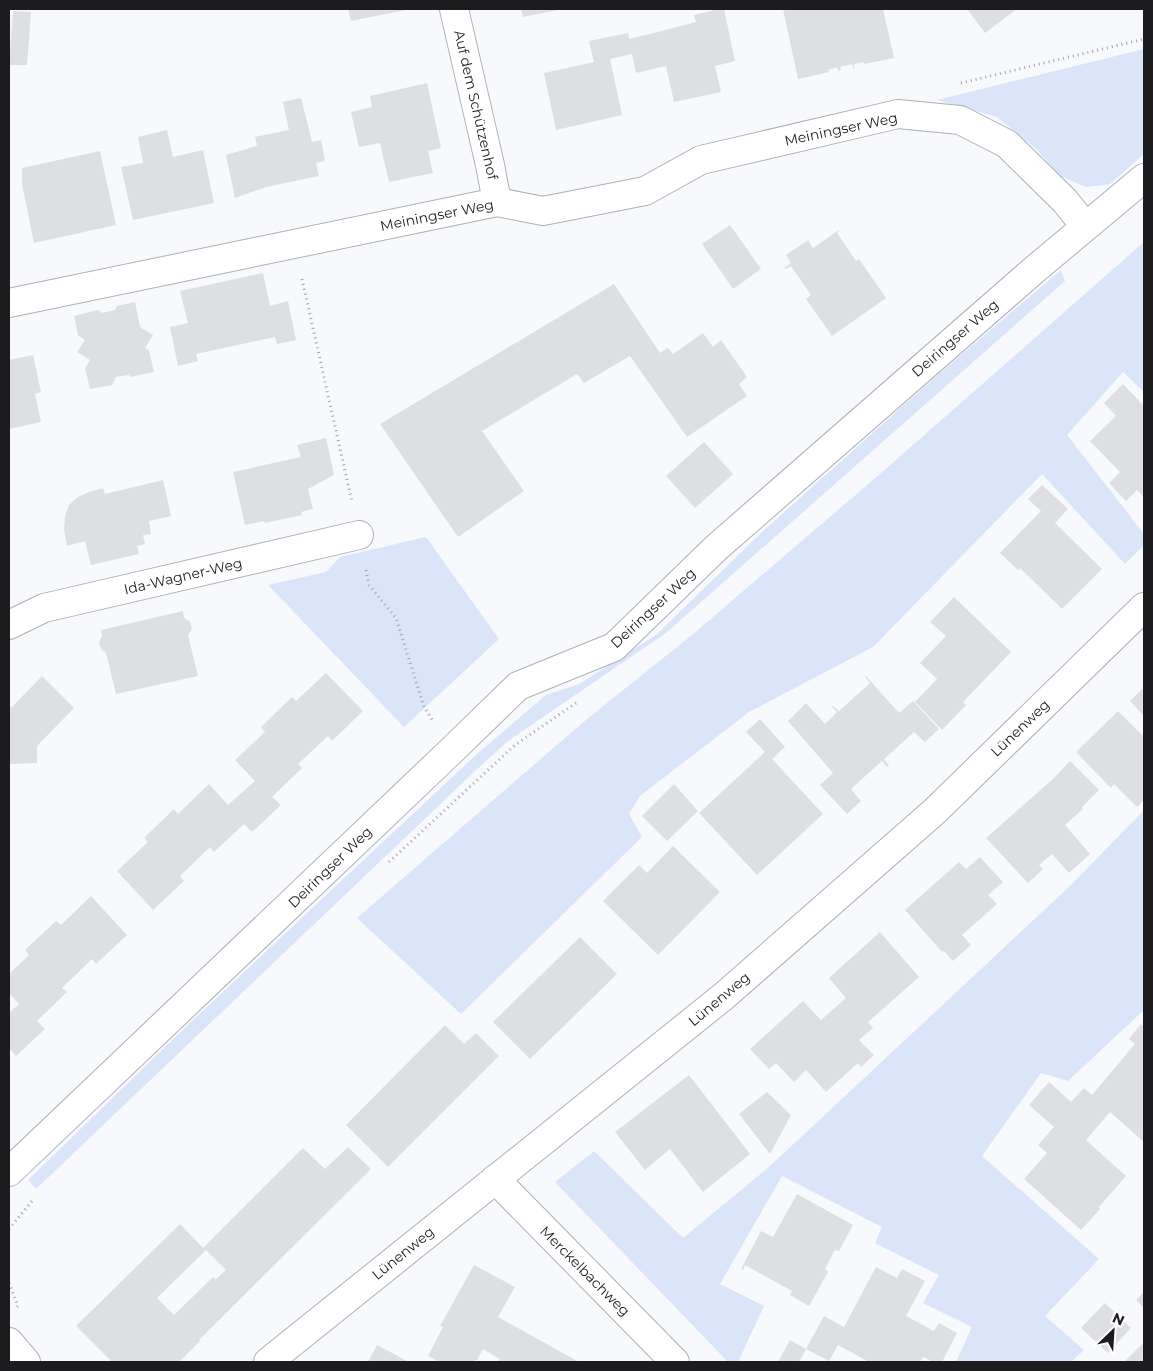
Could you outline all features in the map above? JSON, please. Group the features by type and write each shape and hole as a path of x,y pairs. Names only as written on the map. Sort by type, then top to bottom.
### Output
{"street":[{"name":"Auf dem Schützenhof","path":"454,9 497,202"},
{"name":"Meiningser Weg","path":"9,304 497,202 543,211 645,191 701,160 898,114 960,120 1007,144 1065,202 1085,226"},
{"name":"Deiringser Weg","path":"9,1172 518,686 614,647 716,548 1085,226 1144,178"},
{"name":"Ida-Wagner-Weg","path":"9,624 44,608 359,535"},
{"name":"Lünenweg","path":"268,1362 724,996 935,811 1144,607"},
{"name":"Merckelbachweg","path":"495,1179 675,1362"},
{"path":"9,1342 26,1362"}],"path":[{"path":"952,86 1144,39"},
{"path":"294,244 369,585 396,618 424,707 450,753"},
{"path":"386,865 515,745 580,700"},
{"path":"9,1228 39,1195"},
{"path":"9,1283 18,1306 14,1311"}],"shaded area":[{"path":"1144,49 1144,154 1110,184 1086,187 1060,176 1036,149 997,117 937,100"},
{"path":"1144,242 1144,392 1123,372 1067,435 1144,534 1144,545 1125,564 1042,474 873,647 749,712 640,796 629,814 642,837 461,1014 357,918 587,719 692,635 873,480"},
{"path":"1061,270 1065,281 666,633 508,741 36,1189 28,1180 193,1020 478,753 546,695 579,684 656,635 762,532 934,378"},
{"path":"426,537 499,639 404,727 268,585 326,572 340,557"},
{"path":"1144,810 1144,1010 1068,1081 1041,1073 982,1156 1099,1259 1045,1316 1084,1350 1071,1362 956,1362 972,1327 923,1303 939,1275 875,1243 882,1227 782,1176 720,1284 764,1306 738,1362 728,1362 555,1182 594,1151 683,1238 769,1167 1071,885"}],"building":[{"path":"348,9 406,9 406,10 351,21"},
{"path":"521,9 557,9 558,10 523,17"},
{"path":"724,9 735,61 715,66 721,92 674,102 666,66 636,73 632,54 610,59 622,115 556,130 544,73 594,62 589,41 628,33 629,39 658,32 696,22 694,15"},
{"path":"783,9 883,9 894,58 854,64 854,70 852,64 840,67 841,70 838,71 837,67 828,70 829,72 798,79"},
{"path":"967,9 1017,9 985,33"},
{"path":"13,11 31,12 27,65 9,65"},
{"path":"427,83 441,148 428,151 433,173 389,182 380,143 359,147 351,112 372,107 370,96"},
{"path":"301,98 312,142 321,140 325,161 316,163 319,176 266,187 235,198 226,155 257,146 255,137 289,130 283,102"},
{"path":"167,130 173,157 203,150 214,203 133,220 121,167 143,163 138,137"},
{"path":"100,151 116,225 34,243 22,184 22,168"},
{"path":"730,225 761,269 733,289 702,244"},
{"path":"839,230 837,233 856,261 859,259 886,298 832,336 806,299 811,295 791,266 786,269 784,268 791,263 786,255 808,240 813,248"},
{"path":"263,273 270,306 288,301 296,340 277,344 275,337 196,354 198,361 178,366 170,327 188,323 180,291"},
{"path":"614,284 660,353 667,348 673,354 703,333 713,347 721,340 747,377 739,384 747,396 687,437 630,356 584,383 577,374 482,431 524,491 458,537 380,424"},
{"path":"135,302 140,327 153,335 145,348 149,350 154,372 130,377 129,375 116,377 112,385 90,389 85,368 90,360 77,352 85,340 78,335 74,316 98,310 102,313 115,310 117,306"},
{"path":"33,355 41,392 35,394 41,422 9,429 9,360"},
{"path":"1123,384 1144,406 1144,497 1137,490 1126,501 1109,483 1120,472 1090,441 1116,416 1104,403"},
{"path":"326,438 334,475 308,489 313,509 301,512 302,515 245,525 233,472 301,457 297,445"},
{"path":"704,442 733,474 695,508 666,476"},
{"path":"163,480 171,516 149,521 151,534 143,535 145,544 137,546 139,554 91,565 85,541 67,546 64,529 65,516 69,505 78,497 103,488 105,494"},
{"path":"1042,485 1068,509 1055,523 1102,569 1062,609 1020,568 1018,570 1000,553 1041,511 1028,499"},
{"path":"954,597 1011,652 963,702 966,705 942,730 915,702 937,679 920,663 946,636 930,622"},
{"path":"183,611 184,618 190,622 192,629 188,635 198,676 116,694 106,653 101,649 99,642 102,636 101,630"},
{"path":"326,673 363,711 332,741 328,736 298,764 302,768 272,797 281,805 252,832 244,824 214,852 210,847 180,876 184,881 153,910 117,871 148,842 144,838 174,809 178,814 209,784 228,805 255,781 235,760 265,732 261,727 292,697 296,701"},
{"path":"42,676 74,708 37,746 37,763 9,764 9,707 12,707"},
{"path":"866,676 899,713 913,701 939,729 925,742 914,732 884,759 889,765 887,767 882,761 851,789 861,801 847,814 820,785 833,773 788,721 806,703 825,724 837,712 833,706 839,711 870,683"},
{"path":"1142,689 1144,691 1144,716 1130,701"},
{"path":"1118,711 1144,737 1144,800 1137,807 1114,784 1111,788 1076,752"},
{"path":"760,719 785,747 772,759 823,814 757,875 699,813 765,752 746,732"},
{"path":"1070,761 1099,790 1082,807 1083,809 1065,825 1090,854 1069,873 1052,854 1039,865 1043,869 1028,883 986,838 1053,779"},
{"path":"674,784 698,811 667,841 642,816"},
{"path":"673,846 720,892 658,955 603,901 639,865 647,873"},
{"path":"980,857 1003,882 988,895 997,904 962,935 971,945 953,961 944,951 942,952 905,910 959,862 966,869"},
{"path":"91,896 127,935 96,964 92,959 62,988 67,992 37,1021 45,1029 16,1056 9,1048 9,1013 19,1004 9,993 9,974 29,955 25,950 56,921 61,925"},
{"path":"880,932 919,977 868,1022 873,1028 859,1040 874,1055 861,1067 858,1063 826,1092 806,1070 794,1082 776,1063 769,1069 750,1049 803,1001 821,1020 846,998 829,978"},
{"path":"580,937 617,974 530,1059 493,1022"},
{"path":"1141,1024 1144,1027 1144,1142 1110,1112 1086,1140 1126,1176 1081,1230 1024,1179 1047,1153 1038,1145 1054,1127 1029,1105 1049,1082 1071,1102 1084,1088 1092,1095 1135,1044 1129,1039"},
{"path":"445,1025 464,1044 476,1033 499,1056 388,1167 346,1125"},
{"path":"689,1075 750,1154 703,1192 670,1149 645,1170 615,1132"},
{"path":"767,1092 791,1115 770,1154 739,1114"},
{"path":"348,1147 371,1169 179,1362 112,1362 76,1326 180,1224 203,1248 303,1148 325,1169","holes":["206,1250 226,1270 216,1279 213,1277 174,1315 157,1298"]},
{"path":"797,1194 853,1225 839,1251 835,1250 825,1269 828,1272 809,1306 790,1295 792,1291 745,1265 743,1270 741,1269 761,1231 773,1237"},
{"path":"474,1265 515,1287 498,1317 579,1362 498,1362 500,1359 483,1349 474,1362 440,1362 428,1356 443,1327 440,1326"},
{"path":"876,1267 897,1278 902,1269 925,1281 906,1316 934,1331 939,1323 957,1333 942,1362 933,1362 923,1357 920,1362 869,1362 838,1345 829,1361 806,1349 824,1316 844,1327"},
{"path":"1144,1292 1144,1308 1136,1300"},
{"path":"1105,1303 1131,1328 1108,1353 1081,1328"},
{"path":"790,1340 806,1349 799,1362 778,1362"},
{"path":"1144,1342 1144,1362 1124,1362"},
{"path":"377,1345 409,1362 368,1362"}]}
